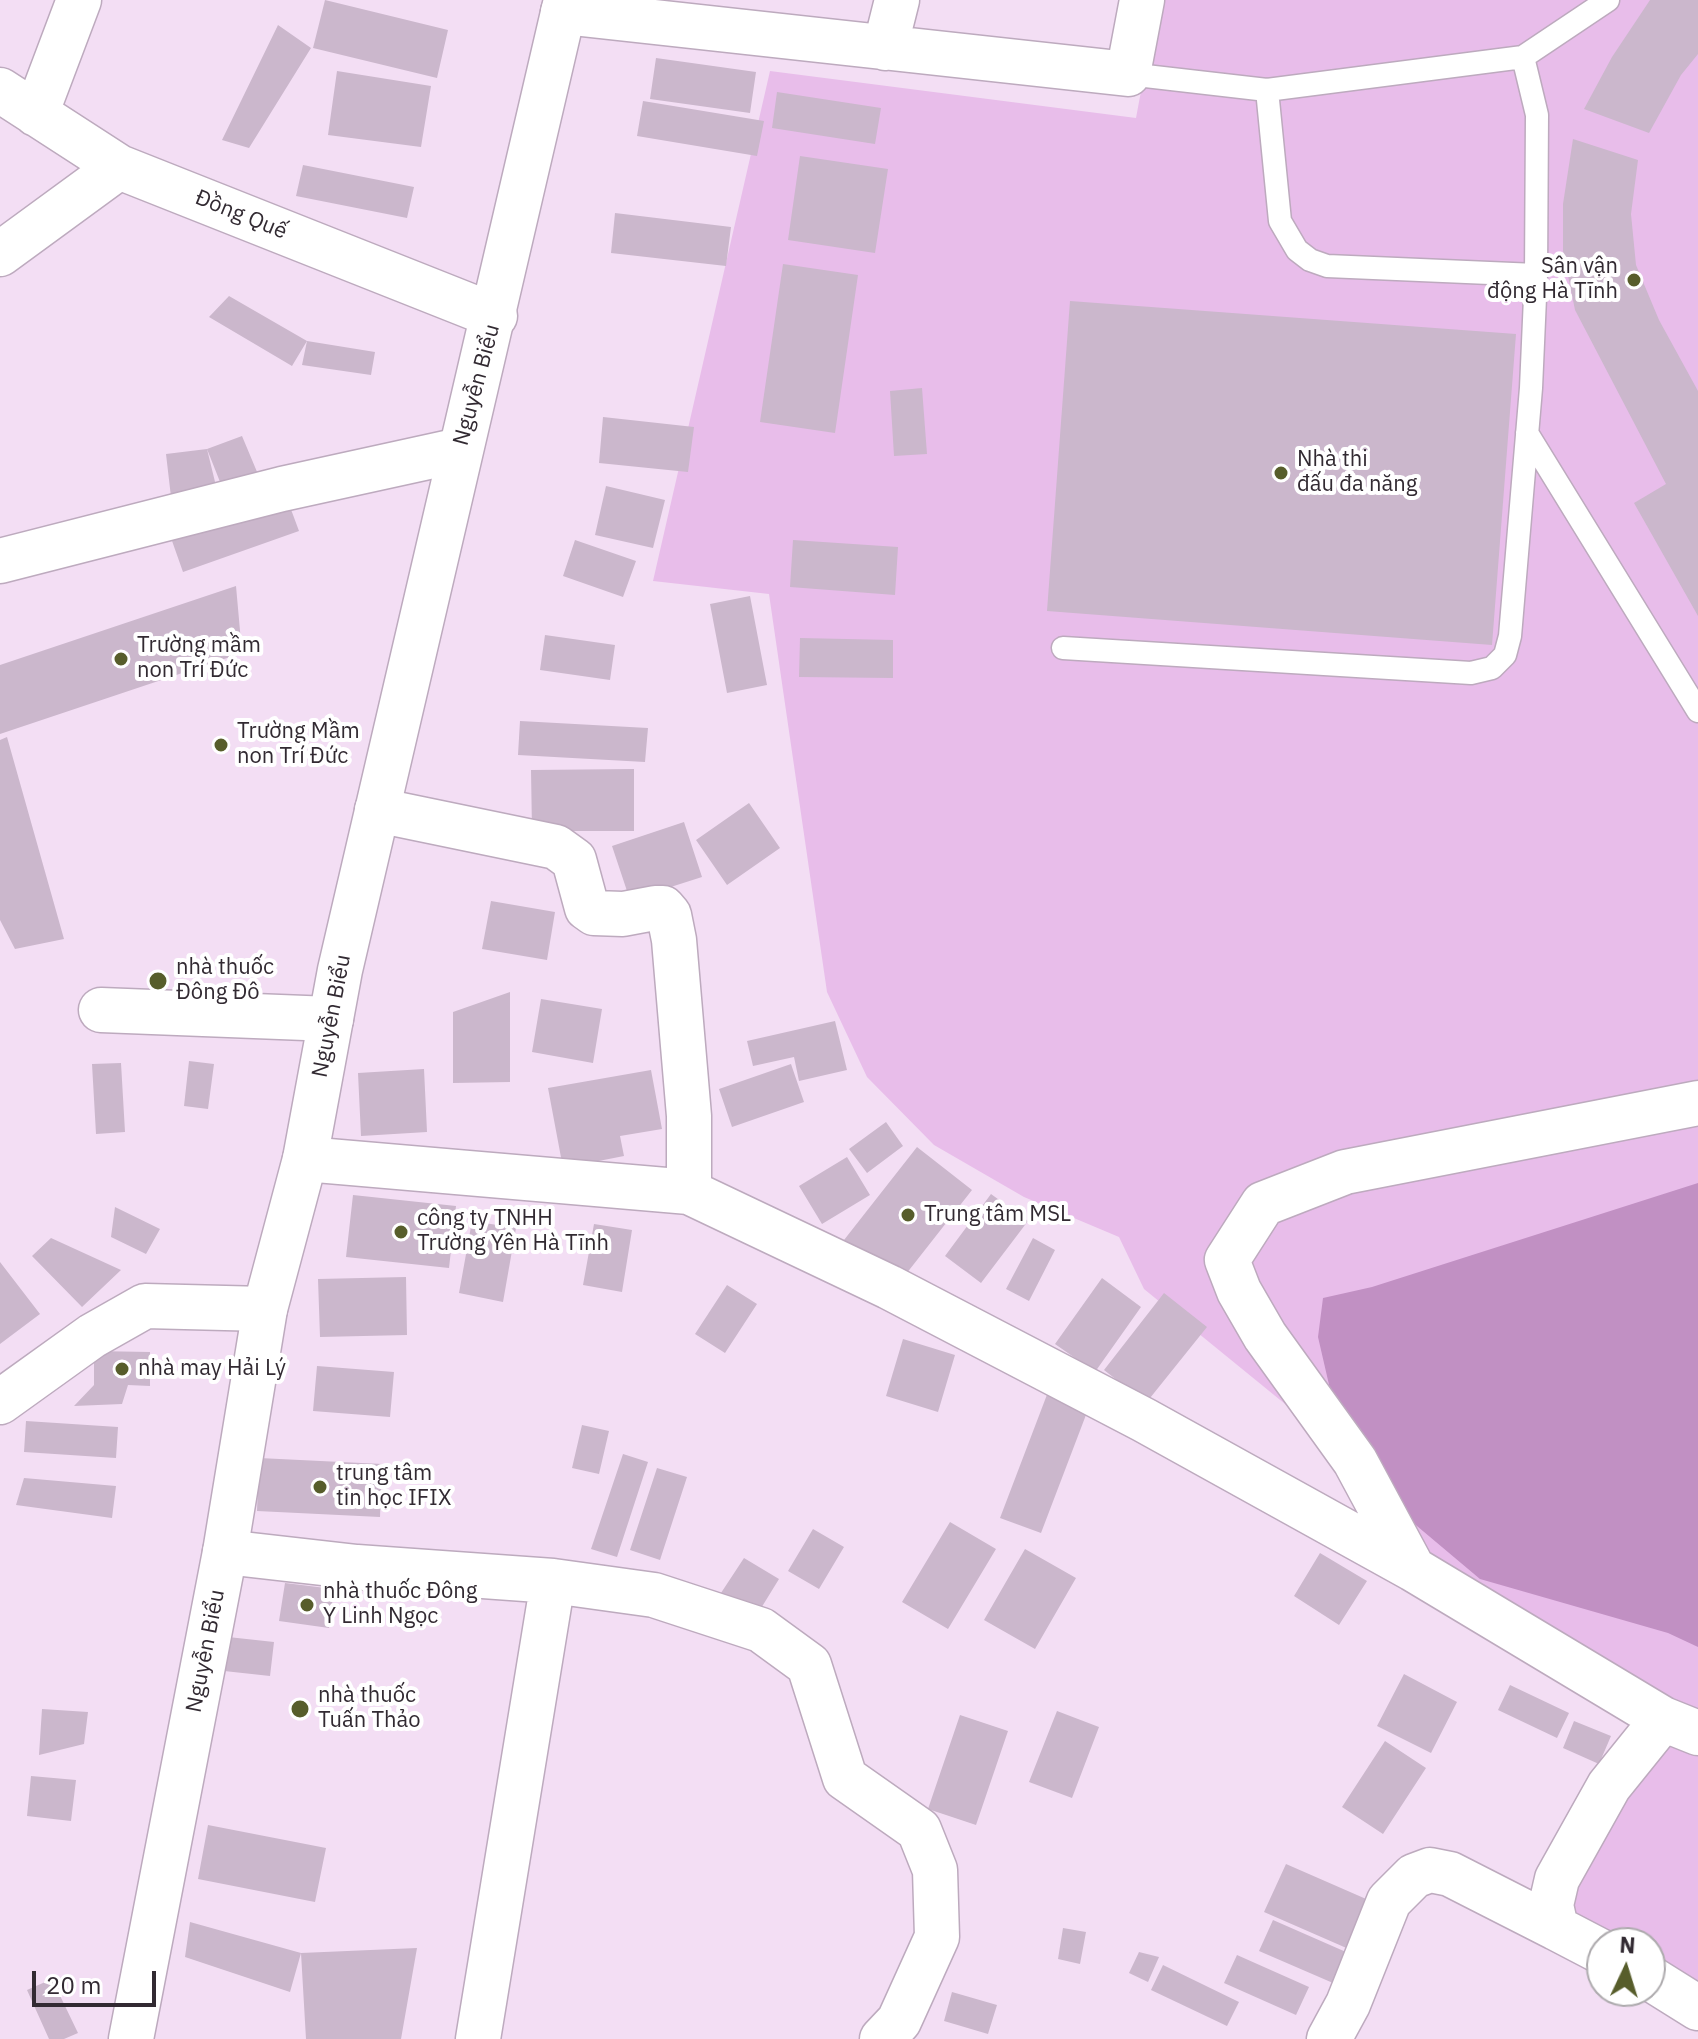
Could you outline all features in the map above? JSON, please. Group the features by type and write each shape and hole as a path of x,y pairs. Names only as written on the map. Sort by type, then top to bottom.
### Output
{"street":[{"path":"36,114 79,0"},
{"path":"885,48 897,0"},
{"path":"565,6 885,48 1128,74 1142,0"},
{"name":"Nguyễn Biểu","path":"131,2039 225,1552 265,1309 305,1159 331,1019 377,810 460,450 495,316 565,6"},
{"name":"Đồng Quế","path":"0,90 119,167 495,316"},
{"path":"0,254 119,167"},
{"path":"0,561 282,489 460,450"},
{"path":"377,810 556,847 574,860 587,908 594,913 623,914 663,908 669,915 674,940 689,1116 689,1192"},
{"path":"101,1010 331,1019"},
{"path":"1413,1569 1355,1461 1265,1336 1239,1291 1227,1260 1263,1204 1345,1172 1698,1103"},
{"path":"305,1159 689,1192 889,1287 1144,1420 1413,1569 1681,1726 1609,1786 1557,1879 1551,1905 1556,1928"},
{"path":"0,1402 92,1336 145,1306 265,1309"},
{"path":"225,1552 357,1567 553,1581 654,1595 761,1630 809,1665 845,1778 919,1830 935,1870 937,1937 899,2021 882,2039"},
{"path":"478,2039 553,1581"},
{"path":"1329,2039 1348,2004 1389,1901 1414,1876 1430,1870 1450,1874 1586,1944"},
{"path":"1666,1988 1698,2008"}],"lane":[{"path":"1128,74 1267,90 1523,57 1608,0"},
{"path":"1063,648 1471,673 1492,668 1505,655 1510,636 1527,433 1536,275 1537,115 1523,57"},
{"path":"1267,90 1280,221 1288,238 1310,260 1327,266 1536,275"},
{"path":"1527,433 1698,711"}],"shaded area":[{"path":"1158,0 1698,0 1698,1986 1666,1973 1666,1927 1586,1927 1586,1937 1551,1924 1682,1708 1437,1583 1328,1439 1144,1289 1119,1237 1024,1197 934,1145 867,1077 827,992 769,594 653,581 770,71 1136,118"},
{"path":"1698,1183 1698,1647 1668,1633 1480,1579 1392,1505 1333,1402 1318,1337 1323,1298 1372,1287"}],"building":[{"path":"325,0 448,30 437,78 313,48"},
{"path":"1650,0 1698,0 1698,54 1681,75 1649,133 1584,109 1612,57"},
{"path":"278,25 311,48 249,148 222,140"},
{"path":"656,58 756,72 750,113 650,99"},
{"path":"337,71 431,86 421,147 328,135"},
{"path":"777,92 881,108 875,144 772,128"},
{"path":"643,101 764,121 757,156 637,136"},
{"path":"1573,139 1638,160 1631,214 1636,265 1659,320 1698,391 1698,616 1634,503 1666,484 1575,310 1563,251 1563,204"},
{"path":"800,156 888,169 875,253 788,240"},
{"path":"303,165 414,187 407,218 296,196"},
{"path":"615,213 731,227 726,266 611,253"},
{"path":"783,264 858,275 835,433 760,422"},
{"path":"229,296 307,341 292,366 209,317"},
{"name":"Nhà thi đấu đa năng","path":"1070,301 1516,334 1492,645 1047,611"},
{"path":"307,341 375,352 371,375 302,365"},
{"path":"922,388 927,454 894,456 890,391"},
{"path":"603,417 694,427 688,472 599,463"},
{"path":"242,436 260,479 224,492 207,449"},
{"path":"207,449 217,490 171,497 166,454"},
{"path":"606,486 665,500 653,548 595,535"},
{"path":"286,496 299,531 183,572 171,538"},
{"path":"575,540 636,561 623,597 563,576"},
{"path":"793,540 898,547 895,595 790,587"},
{"name":"Trường mầm non Trí Đức","path":"236,586 242,653 0,734 0,665"},
{"path":"750,596 767,685 727,693 710,604"},
{"path":"545,635 615,645 610,680 540,670"},
{"path":"800,638 893,640 893,678 799,677"},
{"path":"520,721 648,728 645,762 518,755"},
{"path":"7,737 64,939 15,949 0,920 0,740"},
{"path":"634,769 634,831 532,831 531,770"},
{"path":"749,803 780,848 727,885 696,840"},
{"path":"684,822 702,877 630,900 612,846"},
{"path":"491,901 555,912 547,960 482,949"},
{"path":"510,992 510,1082 453,1083 453,1012"},
{"path":"541,999 602,1009 593,1063 532,1052"},
{"path":"835,1021 847,1070 799,1081 794,1057 753,1066 747,1041"},
{"path":"189,1061 214,1064 208,1109 184,1106"},
{"path":"121,1063 125,1132 96,1134 92,1064"},
{"path":"791,1064 804,1102 732,1127 719,1089"},
{"path":"424,1069 427,1132 361,1136 358,1073"},
{"path":"651,1070 662,1129 620,1136 624,1156 563,1168 548,1088"},
{"path":"886,1122 903,1146 867,1173 849,1149"},
{"name":"Trung tâm MSL","path":"917,1147 972,1190 899,1283 844,1240"},
{"path":"847,1157 870,1195 822,1224 799,1186"},
{"path":"991,1194 1028,1221 981,1283 945,1256"},
{"name":"công ty TNHH Trường Yên Hà Tĩnh","path":"353,1195 456,1206 449,1268 346,1257"},
{"path":"115,1207 160,1229 146,1254 111,1237"},
{"path":"472,1221 516,1228 503,1302 459,1293"},
{"path":"594,1224 632,1230 622,1292 583,1285"},
{"path":"51,1238 121,1270 82,1307 32,1256"},
{"path":"1033,1238 1055,1250 1029,1301 1006,1289"},
{"path":"0,1262 40,1314 0,1344"},
{"path":"406,1277 407,1335 320,1337 318,1279"},
{"path":"1102,1278 1141,1307 1095,1372 1055,1344"},
{"path":"727,1285 757,1304 725,1353 695,1334"},
{"path":"1164,1293 1207,1327 1146,1403 1104,1370"},
{"path":"903,1339 955,1355 938,1412 886,1396"},
{"name":"nhà may Hải Lý","path":"94,1351 150,1352 150,1386 128,1385 122,1404 74,1406 94,1385"},
{"path":"317,1366 394,1372 390,1417 313,1411"},
{"path":"1048,1392 1089,1407 1041,1533 1000,1518"},
{"path":"26,1421 118,1427 116,1458 24,1452"},
{"path":"582,1425 609,1431 599,1474 572,1468"},
{"path":"623,1454 648,1462 617,1557 591,1549"},
{"name":"trung tâm tin học IFIX","path":"259,1458 382,1464 380,1517 257,1511"},
{"path":"657,1468 687,1477 660,1560 630,1550"},
{"path":"24,1478 116,1486 112,1518 16,1505"},
{"path":"950,1522 996,1549 948,1629 902,1602"},
{"path":"813,1529 844,1547 819,1589 788,1571"},
{"path":"1025,1549 1076,1578 1035,1649 984,1620"},
{"path":"1320,1553 1367,1581 1339,1625 1294,1596"},
{"path":"744,1558 779,1579 755,1618 719,1596"},
{"name":"nhà thuốc Đông Y Linh Ngọc","path":"285,1583 334,1589 329,1628 279,1621"},
{"path":"219,1636 274,1642 270,1676 215,1670"},
{"path":"1404,1674 1457,1702 1431,1753 1377,1726"},
{"path":"1510,1685 1569,1713 1557,1738 1498,1710"},
{"path":"42,1709 88,1712 84,1744 39,1755"},
{"path":"1057,1711 1099,1727 1072,1798 1029,1782"},
{"path":"960,1715 1008,1731 976,1825 928,1809"},
{"path":"1574,1721 1611,1736 1599,1764 1563,1748"},
{"path":"1385,1741 1426,1768 1383,1834 1342,1807"},
{"path":"31,1776 76,1780 71,1821 27,1816"},
{"path":"208,1825 326,1848 315,1902 198,1879"},
{"path":"1286,1864 1373,1902 1351,1950 1264,1912"},
{"path":"1273,1920 1346,1952 1333,1983 1259,1951"},
{"path":"190,1922 301,1953 290,1992 185,1957"},
{"path":"1063,1928 1086,1932 1080,1964 1058,1959"},
{"path":"417,1948 401,2039 306,2039 301,1953"},
{"path":"1139,1952 1159,1957 1148,1982 1129,1973"},
{"path":"1237,1955 1309,1987 1296,2015 1224,1983"},
{"path":"1163,1965 1239,2002 1227,2026 1151,1990"},
{"path":"52,1979 78,2033 64,2039 49,2039 27,1990"},
{"path":"952,1992 997,2005 988,2034 944,2021"}],"place":[{"name":"Sân vận động Hà Tĩnh","path":"1634,280"},
{"name":"Nhà thi đấu đa năng","path":"1281,473"},
{"name":"Trường mầm non Trí Đức","path":"121,659"},
{"name":"Trường Mầm non Trí Đức","path":"221,745"},
{"name":"nhà thuốc Đông Đô","path":"158,981"},
{"name":"Trung tâm MSL","path":"908,1215"},
{"name":"công ty TNHH Trường Yên Hà Tĩnh","path":"401,1232"},
{"name":"nhà may Hải Lý","path":"122,1369"},
{"name":"trung tâm tin học IFIX","path":"320,1487"},
{"name":"nhà thuốc Đông Y Linh Ngọc","path":"307,1605"},
{"name":"nhà thuốc Tuấn Thảo","path":"300,1709"}]}
